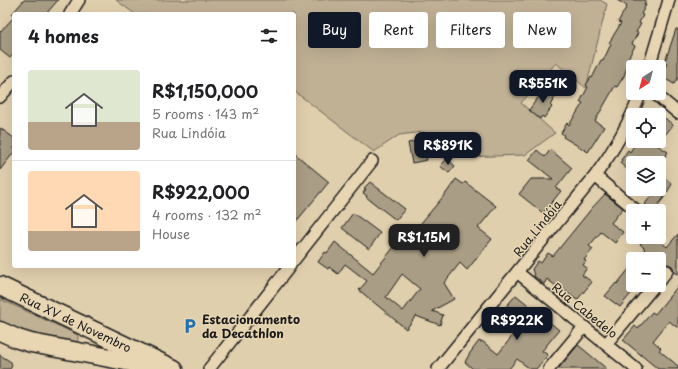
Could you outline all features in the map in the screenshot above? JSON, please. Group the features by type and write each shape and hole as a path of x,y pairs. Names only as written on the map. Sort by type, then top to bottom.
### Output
{"main road":[{"name":"Rua XV de Novembro","path":"0,286 174,369"},
{"path":"64,349 76,347 83,342 90,329"},
{"name":"Rua XV de Novembro","path":"0,331 31,343 168,369"}],"street":[{"path":"71,12 79,0"},
{"path":"651,60 669,0"},
{"path":"0,97 12,83"},
{"name":"Rua Lindóia","path":"438,369 596,176 621,137 638,100"},
{"path":"662,100 678,113"},
{"path":"296,257 372,161"},
{"path":"596,176 630,204"},
{"path":"209,369 288,268"},
{"name":"Rua Cabedelo","path":"517,272 636,369"},
{"path":"606,344 649,292"},
{"path":"549,369 584,326"}],"shaded area":[{"path":"116,0 600,0 607,4 586,88 556,63 521,103 555,133 525,155 462,157 424,132 399,135 374,152 296,93 296,12 132,12"},
{"path":"0,299 76,334 78,336 78,340 76,342 39,339 0,326"}],"building":[{"path":"24,0 58,0 48,12 14,12"},
{"path":"617,0 646,0 644,4 646,5 641,14 643,15 639,23 641,24 636,32 638,33 632,44 635,46 628,58 630,60 626,60 626,70 624,76 617,87 615,86 595,121 604,127 588,152 563,137 564,135 561,133 567,123 569,125 583,103 580,102 588,87 586,85 591,77 592,78 601,60 603,61 611,44 609,43 621,23 618,22 627,6"},
{"path":"12,19 12,56 10,58 0,50 0,32"},
{"path":"676,29 678,29 678,78 674,84 666,79 667,64 665,60"},
{"path":"546,89 556,96 550,105 552,107 544,118 542,116 540,119 529,110 542,92 543,93"},
{"path":"666,119 673,125 666,134"},
{"path":"0,128 12,137 12,155 0,170"},
{"path":"423,140 427,160 412,163 408,143"},
{"path":"633,148 662,148 668,152 665,156 626,156 626,168 620,163 628,150 630,152"},
{"path":"537,150 545,157 551,150 572,168 556,188 561,191 543,213 519,194 531,179 553,179 529,160"},
{"path":"296,155 329,182 296,222"},
{"path":"447,159 455,166 449,173 440,166"},
{"path":"456,179 463,184 465,182 496,206 478,228 492,239 467,270 460,263 444,283 454,299 432,311 443,315 440,325 416,316 406,329 359,290 367,281 345,264 338,274 329,267 328,269 318,262 335,242 373,273 407,231 411,235","holes":["402,274 420,289 403,311 386,297"]},
{"path":"666,179 672,184 666,194"},
{"path":"370,182 405,209 396,220 363,193 366,189 364,188"},
{"path":"605,194 623,208 611,223 623,232 615,243 601,232 589,246 593,249 584,260 586,261 583,265 587,268 582,275 592,282 577,300 547,279 544,284 534,276 532,269 538,261 541,263 548,253 553,256"},
{"path":"651,196 665,196 659,204 645,204"},
{"path":"353,213 380,233 369,249 342,228"},
{"path":"678,234 678,275 672,266 666,264 666,252 643,252 645,249 640,244 663,244 667,247"},
{"path":"626,273 626,292 632,292 620,307 605,296 616,283 617,284"},
{"path":"678,286 678,328 669,321 653,341 661,348 659,350 678,366 678,369 658,369 623,340 635,326 638,329 652,312 655,314"},
{"path":"516,295 559,330 542,351 548,355 536,369 530,369 517,359 509,369 473,369 465,362 479,341 482,341 498,354 522,324 504,309"},
{"path":"578,345 583,349 607,369 558,369"},
{"path":"0,355 11,362 12,366 10,369 0,369"}],"place":[{"name":"Estacionamento da Decathlon","path":"190,326"}]}
